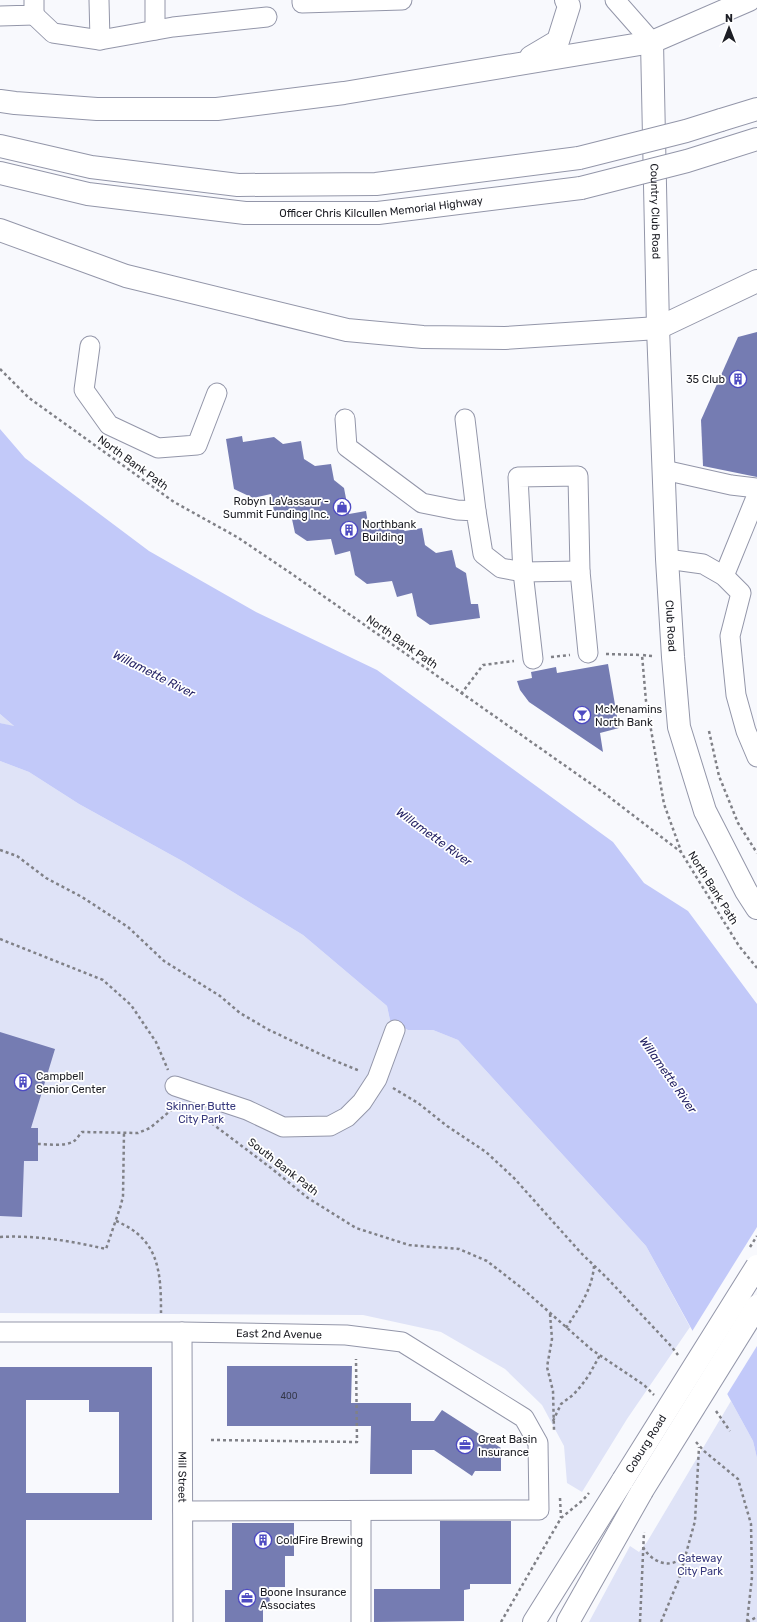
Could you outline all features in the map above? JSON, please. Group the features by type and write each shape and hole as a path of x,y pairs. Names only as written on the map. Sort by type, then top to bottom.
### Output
{"main road":[{"path":"520,64 558,42 569,6 566,0"},
{"path":"0,100 15,103 97,109 217,108 344,93 652,42 749,0"},
{"name":"Country Club Road","path":"652,42 658,328"},
{"name":"Officer Chris Kilcullen Memorial Highway","path":"0,146 91,167 238,184 376,184 580,158 679,133 757,109"},
{"name":"Officer Chris Kilcullen Memorial Highway","path":"0,173 88,194 245,213 378,213 581,188 680,163 757,139"},
{"path":"0,230 126,276 346,330 423,337 505,338 658,328 757,281"},
{"name":"Club Road","path":"658,328 667,559 679,727 705,811 746,892 757,908"},
{"name":"Coburg Road","path":"534,1622 757,1266"},
{"name":"Coburg Road","path":"568,1622 642,1491 757,1306"}],"street":[{"path":"99,0 100,40"},
{"path":"155,0 155,30"},
{"path":"302,0 302,3 402,0"},
{"path":"615,0 652,42"},
{"path":"0,16 34,7 53,34 100,40 155,30 267,17"},
{"path":"90,346 84,390 109,425 158,448 197,445 217,393"},
{"path":"345,419 347,447 422,503 457,510 476,511"},
{"path":"465,419 476,511 483,554 501,568 523,572 580,571"},
{"path":"664,470 731,485 757,488"},
{"path":"533,659 523,572 518,477 578,476 580,571 588,652"},
{"path":"724,576 757,495"},
{"path":"667,559 703,564 724,576 741,593 730,636 736,694 746,731 757,757"},
{"path":"178,1094 247,1110 283,1127 301,1128 330,1126 348,1117 362,1102 377,1079 395,1030"},
{"name":"East 2nd Avenue","path":"0,1332 182,1332 346,1335 402,1342 524,1418 538,1443 539,1510 361,1510"},
{"name":"Mill Street","path":"182,1332 183,1622"},
{"path":"183,1511 361,1510 361,1622"}],"path":[{"name":"North Bank Path","path":"0,369 29,398 174,502 237,537 292,574 604,793 682,852 739,946 757,968"},
{"path":"673,657 642,655 646,701 664,804 682,852"},
{"path":"708,731 719,776 738,824 757,853"},
{"path":"0,850 17,856 46,878 82,897 128,927 164,961 220,996 240,1013 269,1030 377,1079 418,1104 447,1126 486,1152 514,1178 594,1266 671,1346 680,1359"},
{"path":"0,939 103,980 130,1005 152,1035 178,1094 150,1128 138,1133 82,1132 78,1135 76,1140 71,1143 38,1144"},
{"name":"South Bank Path","path":"200,1115 271,1168 308,1198 356,1228 409,1245 459,1249 487,1261 524,1289 566,1328 600,1355 581,1386 573,1395 561,1404 553,1422 553,1391 547,1367 552,1339 550,1314"},
{"path":"0,1237 32,1237 59,1240 106,1249 123,1196 124,1133"},
{"path":"116,1221 126,1225 141,1236 155,1256 160,1284 162,1332"},
{"path":"566,1328 582,1303 593,1278 594,1266"},
{"path":"211,1440 357,1442 356,1359"},
{"path":"712,1405 730,1431"},
{"path":"661,1622 679,1578 695,1521 699,1446 738,1479 751,1524 752,1577 747,1622"},
{"path":"501,1622 561,1518 583,1500 592,1488"},
{"path":"640,1622 642,1606 642,1546 644,1528"},
{"path":"642,1546 649,1556 661,1563 666,1564 671,1564 681,1560 686,1554"},
{"path":"747,1622 757,1617"}],"green space":[{"path":"0,714 15,727 0,723"},
{"name":"Skinner Butte City Park","path":"0,761 29,772 79,804 184,862 303,935 387,1006 390,1020 408,1030 433,1030 458,1040 646,1246 690,1327 627,1419 582,1492 567,1483 564,1446 542,1405 505,1369 441,1332 363,1315 0,1313"},
{"name":"Gateway City Park","path":"731,1401 753,1441 757,1458 757,1622 589,1622 630,1546 639,1552 647,1542"}],"water":[{"name":"Willamette River","path":"0,429 25,458 149,551 256,612 377,670 613,842 644,883 688,911 757,1004 757,1458 753,1441 646,1246 458,1040 433,1030 408,1030 390,1020 387,1006 303,935 184,862 79,804 29,772 0,761 0,723 14,726 0,714"}],"pier":[{"path":"757,1227 757,1346 726,1396 691,1333"}],"building":[{"name":"35 Club","path":"757,332 757,477 703,466 701,420 738,337"},
{"name":"Northbank Building","path":"242,436 243,442 274,437 283,444 301,441 304,459 315,466 331,464 334,480 344,488 349,514 366,511 369,529 395,524 405,531 422,528 425,545 436,553 452,550 456,567 466,573 471,604 478,604 480,618 430,625 417,616 412,593 397,597 392,581 367,584 355,575 350,551 335,555 331,539 307,541 295,533 290,510 274,512 271,494 253,498 234,489 226,439"},
{"name":"McMenamins North Bank","path":"608,664 619,728 600,733 603,752 529,702 520,690 517,681 532,678 531,672 556,667 557,673"},
{"path":"0,1032 55,1049 31,1128 38,1128 38,1161 24,1161 22,1217 0,1216"},
{"path":"227,1366 352,1366 351,1403 411,1403 411,1421 434,1421 442,1410 501,1448 501,1471 475,1471 472,1476 434,1450 412,1450 412,1474 370,1474 371,1426 227,1426"},
{"path":"0,1367 152,1367 152,1520 26,1520 26,1622 0,1622","holes":["26,1400 89,1400 89,1412 119,1412 119,1493 26,1493"]},
{"path":"440,1521 511,1521 511,1584 470,1584 470,1589 464,1590 464,1621 374,1622 374,1589 440,1589"},
{"name":"ColdFire Brewing","path":"232,1523 294,1523 294,1556 285,1556 285,1587 269,1587 270,1606 263,1607 263,1622 225,1622 225,1590 232,1590"}],"place":[{"name":"35 Club","path":"738,379"},
{"name":"Robyn LaVassaur - Summit Funding Inc.","path":"342,507"},
{"name":"Northbank Building","path":"349,530"},
{"name":"McMenamins North Bank","path":"582,715"},
{"name":"Campbell Senior Center","path":"23,1082"},
{"name":"Great Basin Insurance","path":"465,1445"},
{"name":"ColdFire Brewing","path":"263,1540"},
{"name":"Boone Insurance Associates","path":"247,1598"}]}
